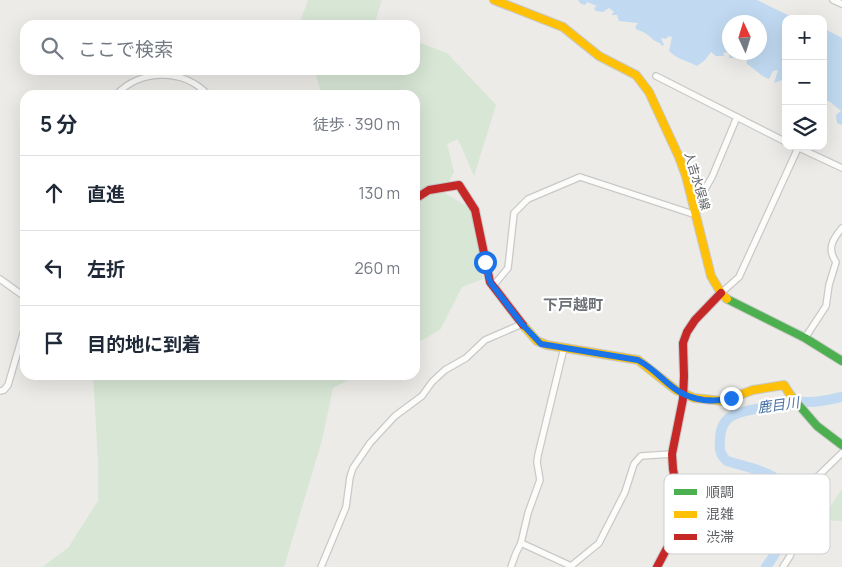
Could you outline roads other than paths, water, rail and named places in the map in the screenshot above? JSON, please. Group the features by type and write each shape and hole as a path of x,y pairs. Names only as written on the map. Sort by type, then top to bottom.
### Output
{"street":[{"name":"人吉水俣線","path":"494,0 563,28 599,56 636,75 649,92 679,157 686,176 711,276 721,293 730,302 805,338 842,361"},
{"path":"833,0 842,4"},
{"path":"122,90 133,81 142,77 165,75 188,79 204,90"},
{"path":"656,76 782,140"},
{"path":"493,286 508,268 514,213 528,199 580,177 695,211 737,117"},
{"path":"673,474 672,454 684,395 682,344 684,336 713,300 739,277 796,150"},
{"path":"803,150 842,168"},
{"path":"420,196 429,190 459,185 475,210 490,282 522,324 541,344 638,360 676,390 694,398 723,401 753,390 784,385 799,407 828,437 842,445"},
{"path":"805,338 826,306 829,285 836,262 830,254 830,249 842,228"},
{"path":"0,279 20,293"},
{"path":"321,567 346,507 353,468 370,443 395,416 422,396 432,382 445,370 466,358 484,340 522,324"},
{"path":"0,391 4,390 8,385 20,344"},
{"path":"511,567 521,543 528,513 540,480 538,454 564,348"},
{"path":"820,474 842,453"},
{"path":"521,543 571,566 599,543 625,492 634,464 641,456 672,454"},
{"path":"657,567 664,552"},
{"path":"783,567 791,554"}],"water":[{"path":"578,0 757,0 788,15 782,15 782,80 774,83 778,70 773,71 769,79 747,64 747,60 767,60 767,15 722,15 722,56 716,56 711,52 697,66 669,51 672,37 661,38 664,45 662,46 645,33 637,30 635,27 638,23 619,21 617,15 611,15 614,12 609,8 603,12 596,11 594,8 597,6 587,2 585,5 581,4"},
{"path":"827,30 842,38 842,125 837,123 836,115 841,111 827,101"}],"waterway":[{"name":"鹿目川","path":"768,474 725,459 720,452 721,430 724,423 735,414 782,402 815,402 842,397"},
{"name":"鹿目川","path":"766,567 774,554"}],"district":[{"name":"下戸越町","path":"573,305"}]}
